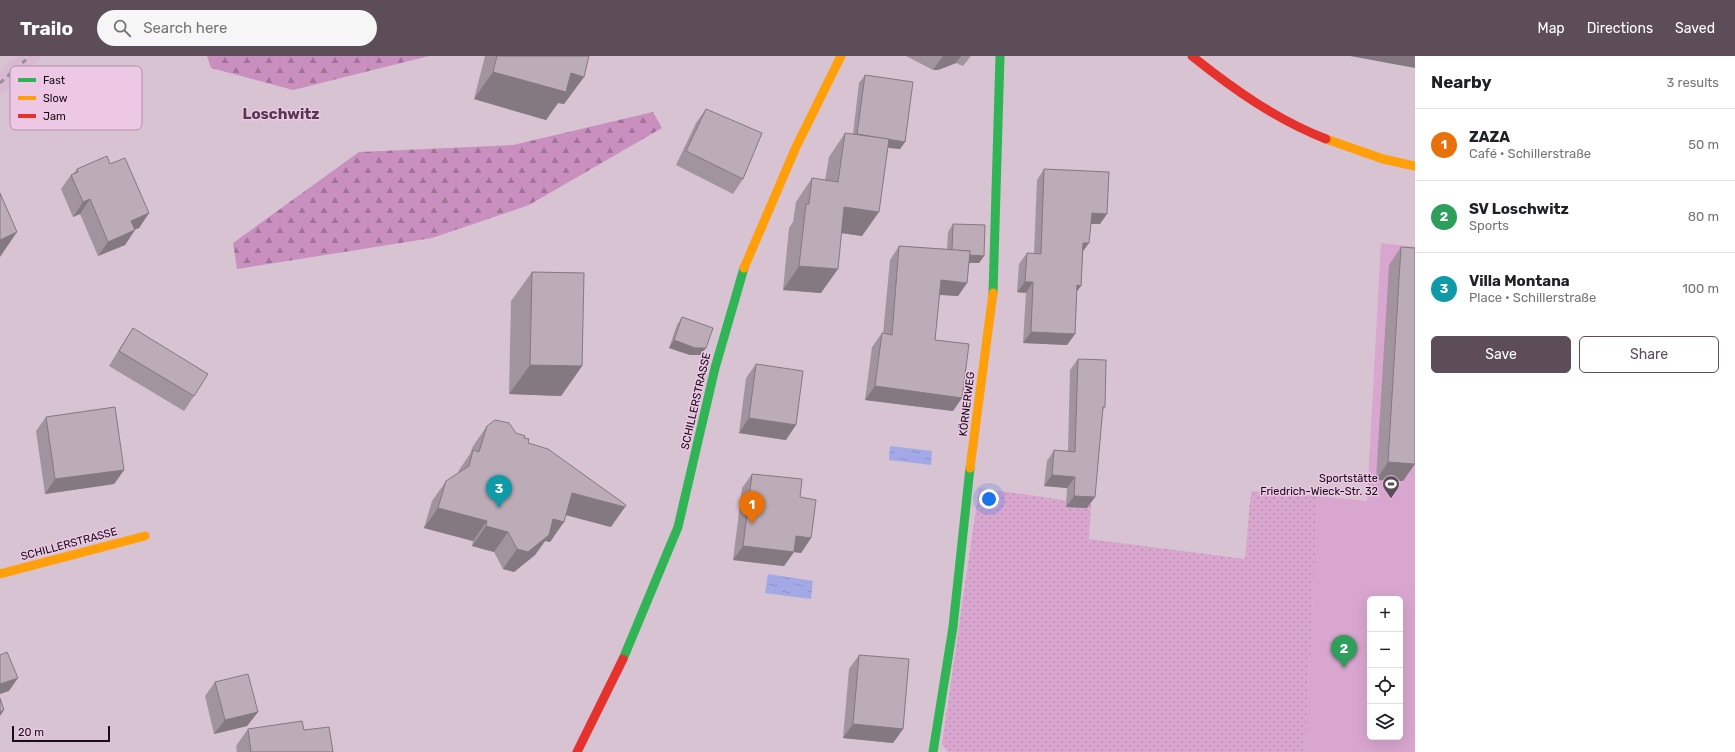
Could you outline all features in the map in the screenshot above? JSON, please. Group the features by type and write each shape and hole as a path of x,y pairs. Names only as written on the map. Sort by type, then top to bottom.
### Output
{"street":[{"name":"SCHILLERSTRASSE","path":"577,752 624,656 678,527 715,368 732,306 746,263 796,147 841,56"},
{"name":"KÖRNERWEG","path":"933,752 953,627 965,511 993,289 1000,56"},
{"path":"1192,56 1244,97 1306,130 1371,156 1415,166"},
{"name":"SCHILLERSTRASSE","path":"0,574 145,536"}],"shaded area":[{"path":"17,56 43,56 32,66 10,66 10,87 0,96 0,72"},
{"name":"Sportstätte Friedrich-Wieck-Str. 32","path":"1381,243 1415,247 1415,752 1305,752 1318,496 1367,501"},
{"path":"979,488 1091,504 1089,539 1245,559 1251,491 1318,496 1305,752 948,752 942,744"}],"green space":[{"path":"207,56 429,56 293,90 211,68"},
{"path":"653,112 662,128 529,205 432,238 237,269 233,243 359,152 513,145"}],"water":[{"path":"890,446 932,451 931,465 889,460"},
{"path":"768,574 813,581 811,599 765,593"}],"building":[{"path":"497,56 589,56 584,77 571,73 566,92 493,72"},
{"path":"865,75 913,82 905,142 857,134"},
{"path":"706,109 762,133 743,179 686,151"},
{"path":"845,133 889,139 879,212 844,207 838,269 799,266 806,204 809,204 812,178 838,182"},
{"path":"107,156 110,164 125,158 149,213 131,221 135,230 108,242 90,199 83,202 71,175 78,172 77,169"},
{"path":"1044,169 1109,172 1107,214 1092,213 1089,243 1083,243 1081,286 1077,285 1075,334 1031,332 1033,282 1025,282 1027,253 1041,254"},
{"path":"0,193 17,232 0,240"},
{"path":"953,224 985,225 984,256 969,255 970,251 952,250"},
{"path":"899,246 970,251 967,283 941,280 935,340 969,344 962,398 875,386 882,333 892,335"},
{"path":"1401,247 1415,248 1415,464 1388,462"},
{"path":"532,272 584,273 582,366 530,365"},
{"path":"682,317 713,328 706,348 695,348 674,340"},
{"path":"133,328 208,374 194,396 119,351"},
{"path":"1078,359 1106,360 1105,407 1103,407 1095,497 1074,496 1075,477 1052,475 1054,450 1075,452"},
{"path":"756,364 803,371 796,425 749,418"},
{"path":"115,407 124,470 55,479 46,417"},
{"path":"495,420 509,423 516,433 529,439 528,443 548,449 626,505 625,507 572,493 564,522 553,519 549,535 528,552 517,549 508,532 486,526 487,521 438,508 446,481 469,466 473,450 479,452 487,426"},
{"path":"752,474 802,479 800,497 816,500 811,538 796,536 794,552 743,546"},
{"path":"7,652 18,678 0,684 0,655"},
{"path":"859,655 909,659 903,729 853,724"},
{"path":"248,674 258,712 225,720 215,682"},
{"path":"0,698 4,710 0,712"},
{"path":"302,721 304,730 329,727 333,752 251,752 248,729"}],"railway":[{"path":"19,66 30,56"},
{"path":"0,83 10,74"}],"traffic: fast":[{"path":"993,293 1000,56"},
{"path":"623,659 678,527 715,368 744,268"},
{"path":"933,752 953,627 970,468"}],"traffic: slow":[{"path":"744,268 796,147 841,56"},
{"path":"1326,139 1383,159 1415,166"},
{"path":"970,468 993,293"},
{"path":"0,574 145,536"}],"traffic: jam":[{"path":"1192,56 1256,103 1290,123 1326,139"},
{"path":"577,752 623,659"}],"place":[{"name":"Sportstätte Friedrich-Wieck-Str. 32","path":"1391,499"},
{"name":"Villa Montana","path":"499,508"},
{"name":"ZAZA","path":"752,524"},
{"name":"SV Loschwitz","path":"1344,668"}],"district":[{"name":"Loschwitz","path":"281,114"}]}
